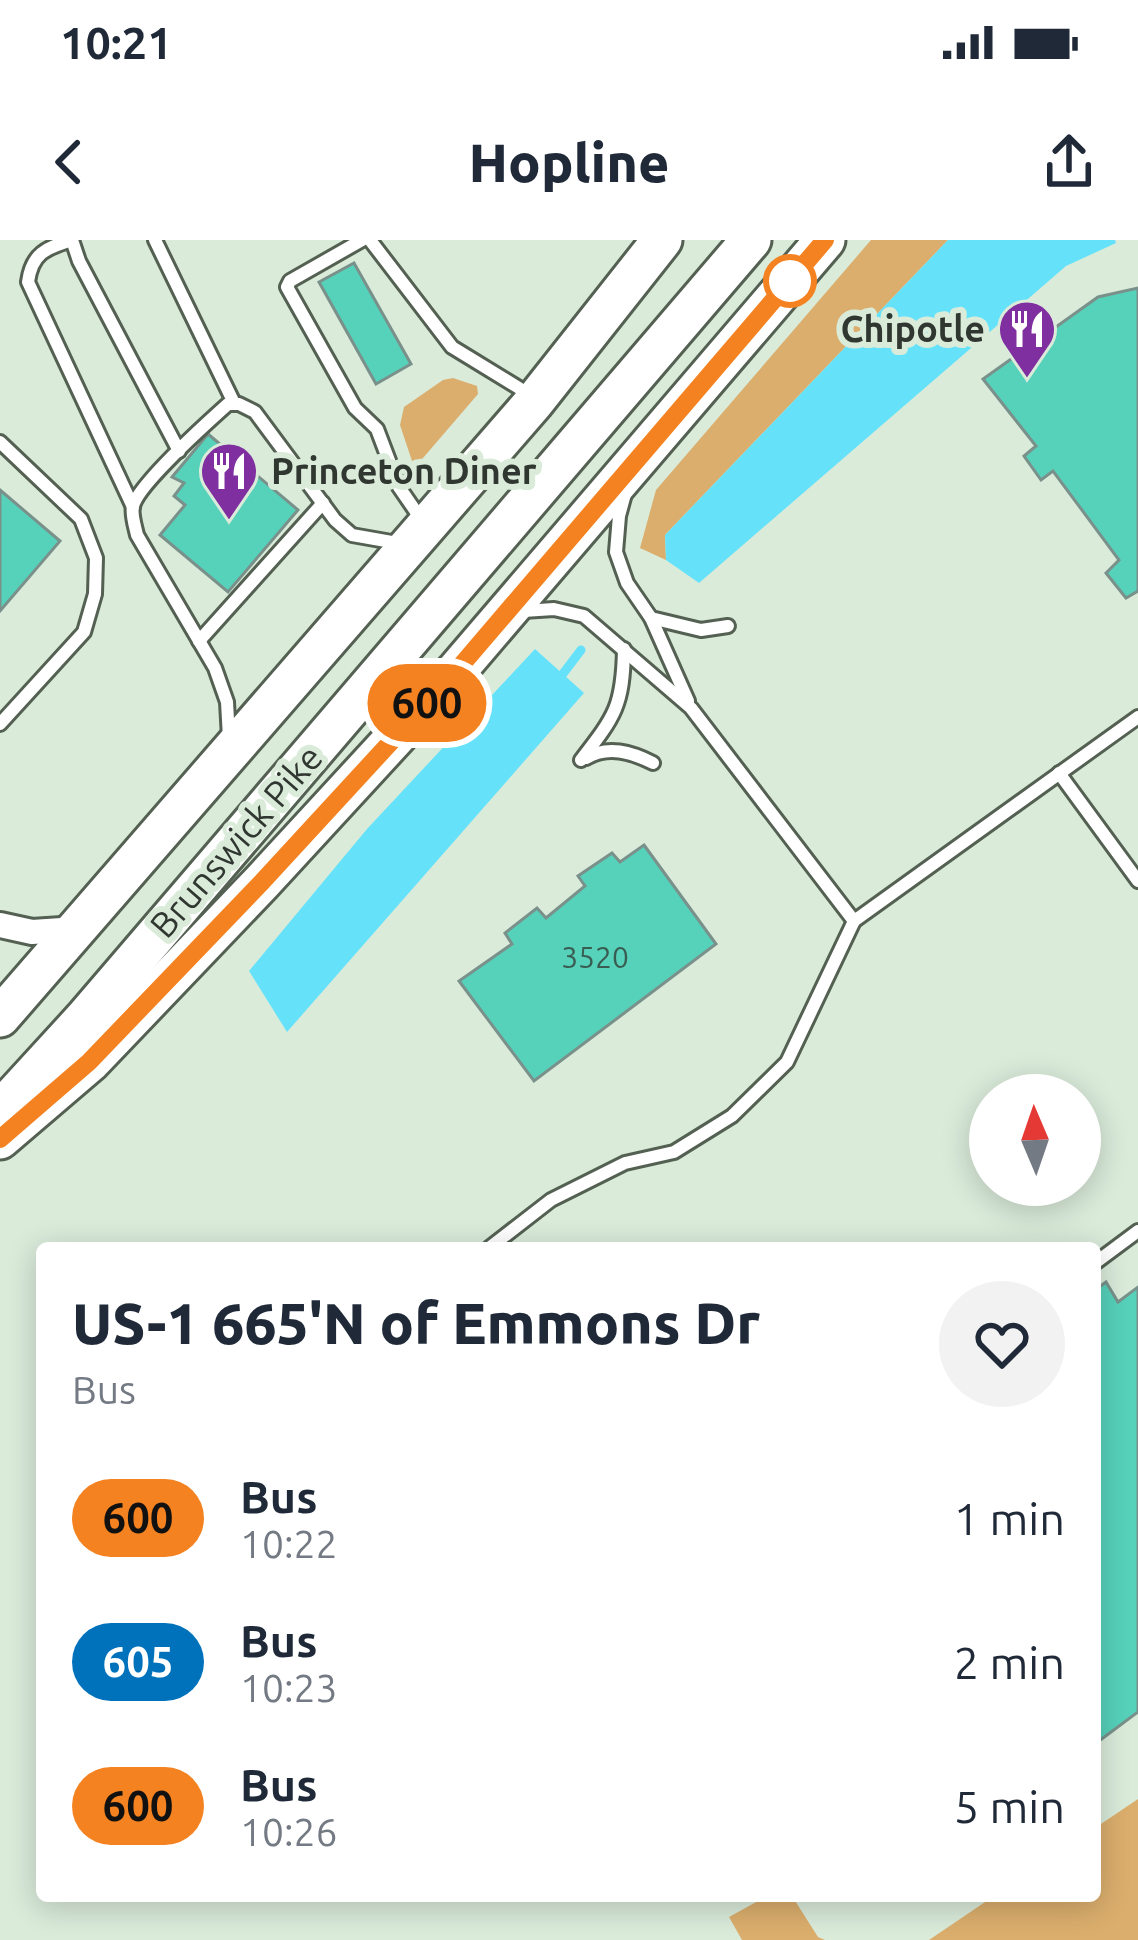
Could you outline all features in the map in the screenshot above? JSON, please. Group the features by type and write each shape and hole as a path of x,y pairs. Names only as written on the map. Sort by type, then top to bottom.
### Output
{"highway":[{"name":"Brunswick Pike","path":"0,1017 533,402 662,240"},
{"name":"Brunswick Pike","path":"0,1112 751,240"},
{"path":"0,1139 89,1062 398,735 825,240"}],"street":[{"path":"0,925 32,932 77,929"}],"lane":[{"path":"178,451 72,240 44,250 30,268 28,282 133,507 137,535 215,668 227,703 230,752"},
{"path":"155,240 234,403"},
{"path":"133,507 178,451 234,403 255,412 352,536 418,536 377,429 355,408 287,287 290,281 366,240 452,347 519,388 533,402"},
{"path":"0,442 81,520 96,558 95,594 84,632 0,724"},
{"path":"634,462 619,516 616,552 627,583 651,618 692,708"},
{"path":"199,641 323,503"},
{"path":"507,612 554,608 584,616 692,708 854,920"},
{"path":"651,618 701,630 728,626"},
{"path":"624,649 616,714 581,760 599,750 633,753 652,763"},
{"path":"497,1242 551,1200 626,1163 674,1152 732,1116 787,1062 854,920 1138,717"},
{"path":"1059,773 1138,881"},
{"path":"1101,1259 1138,1231"}],"shaded area":[{"path":"871,240 948,240 665,535 666,560 640,548 656,490"},
{"path":"453,378 477,386 478,394 417,465 413,464 400,425 404,407"},
{"path":"1138,1799 1138,1940 929,1940 985,1902 1101,1902 1101,1824"},
{"path":"756,1902 796,1902 818,1937 825,1940 742,1940 729,1917"}],"water":[{"path":"948,240 1116,243 1066,266 699,583 666,560 665,535"},
{"path":"535,649 584,693 287,1032 249,971 367,829"}],"building":[{"path":"354,263 411,364 376,384 319,282"},
{"path":"1138,288 1138,591 1126,598 1106,573 1119,560 1053,471 1041,480 1024,456 1036,446 983,379 1098,297"},
{"name":"Princeton Diner","path":"208,434 298,510 228,592 160,535 185,505 174,496 184,483 172,477"},
{"path":"0,490 60,541 0,611"},
{"path":"644,845 716,944 534,1081 459,981 512,944 505,933 537,908 546,918 585,886 578,876 612,853 620,862"},
{"path":"1106,1282 1118,1302 1138,1287 1138,1712 1101,1740 1101,1286"}],"waterway":[{"path":"559,679 581,650"}],"bus line":[{"name":"600","path":"0,1139 89,1062 458,669 825,240"}],"place":[{"name":"Chipotle","path":"1027,380"},
{"name":"Princeton Diner","path":"229,522"}]}
